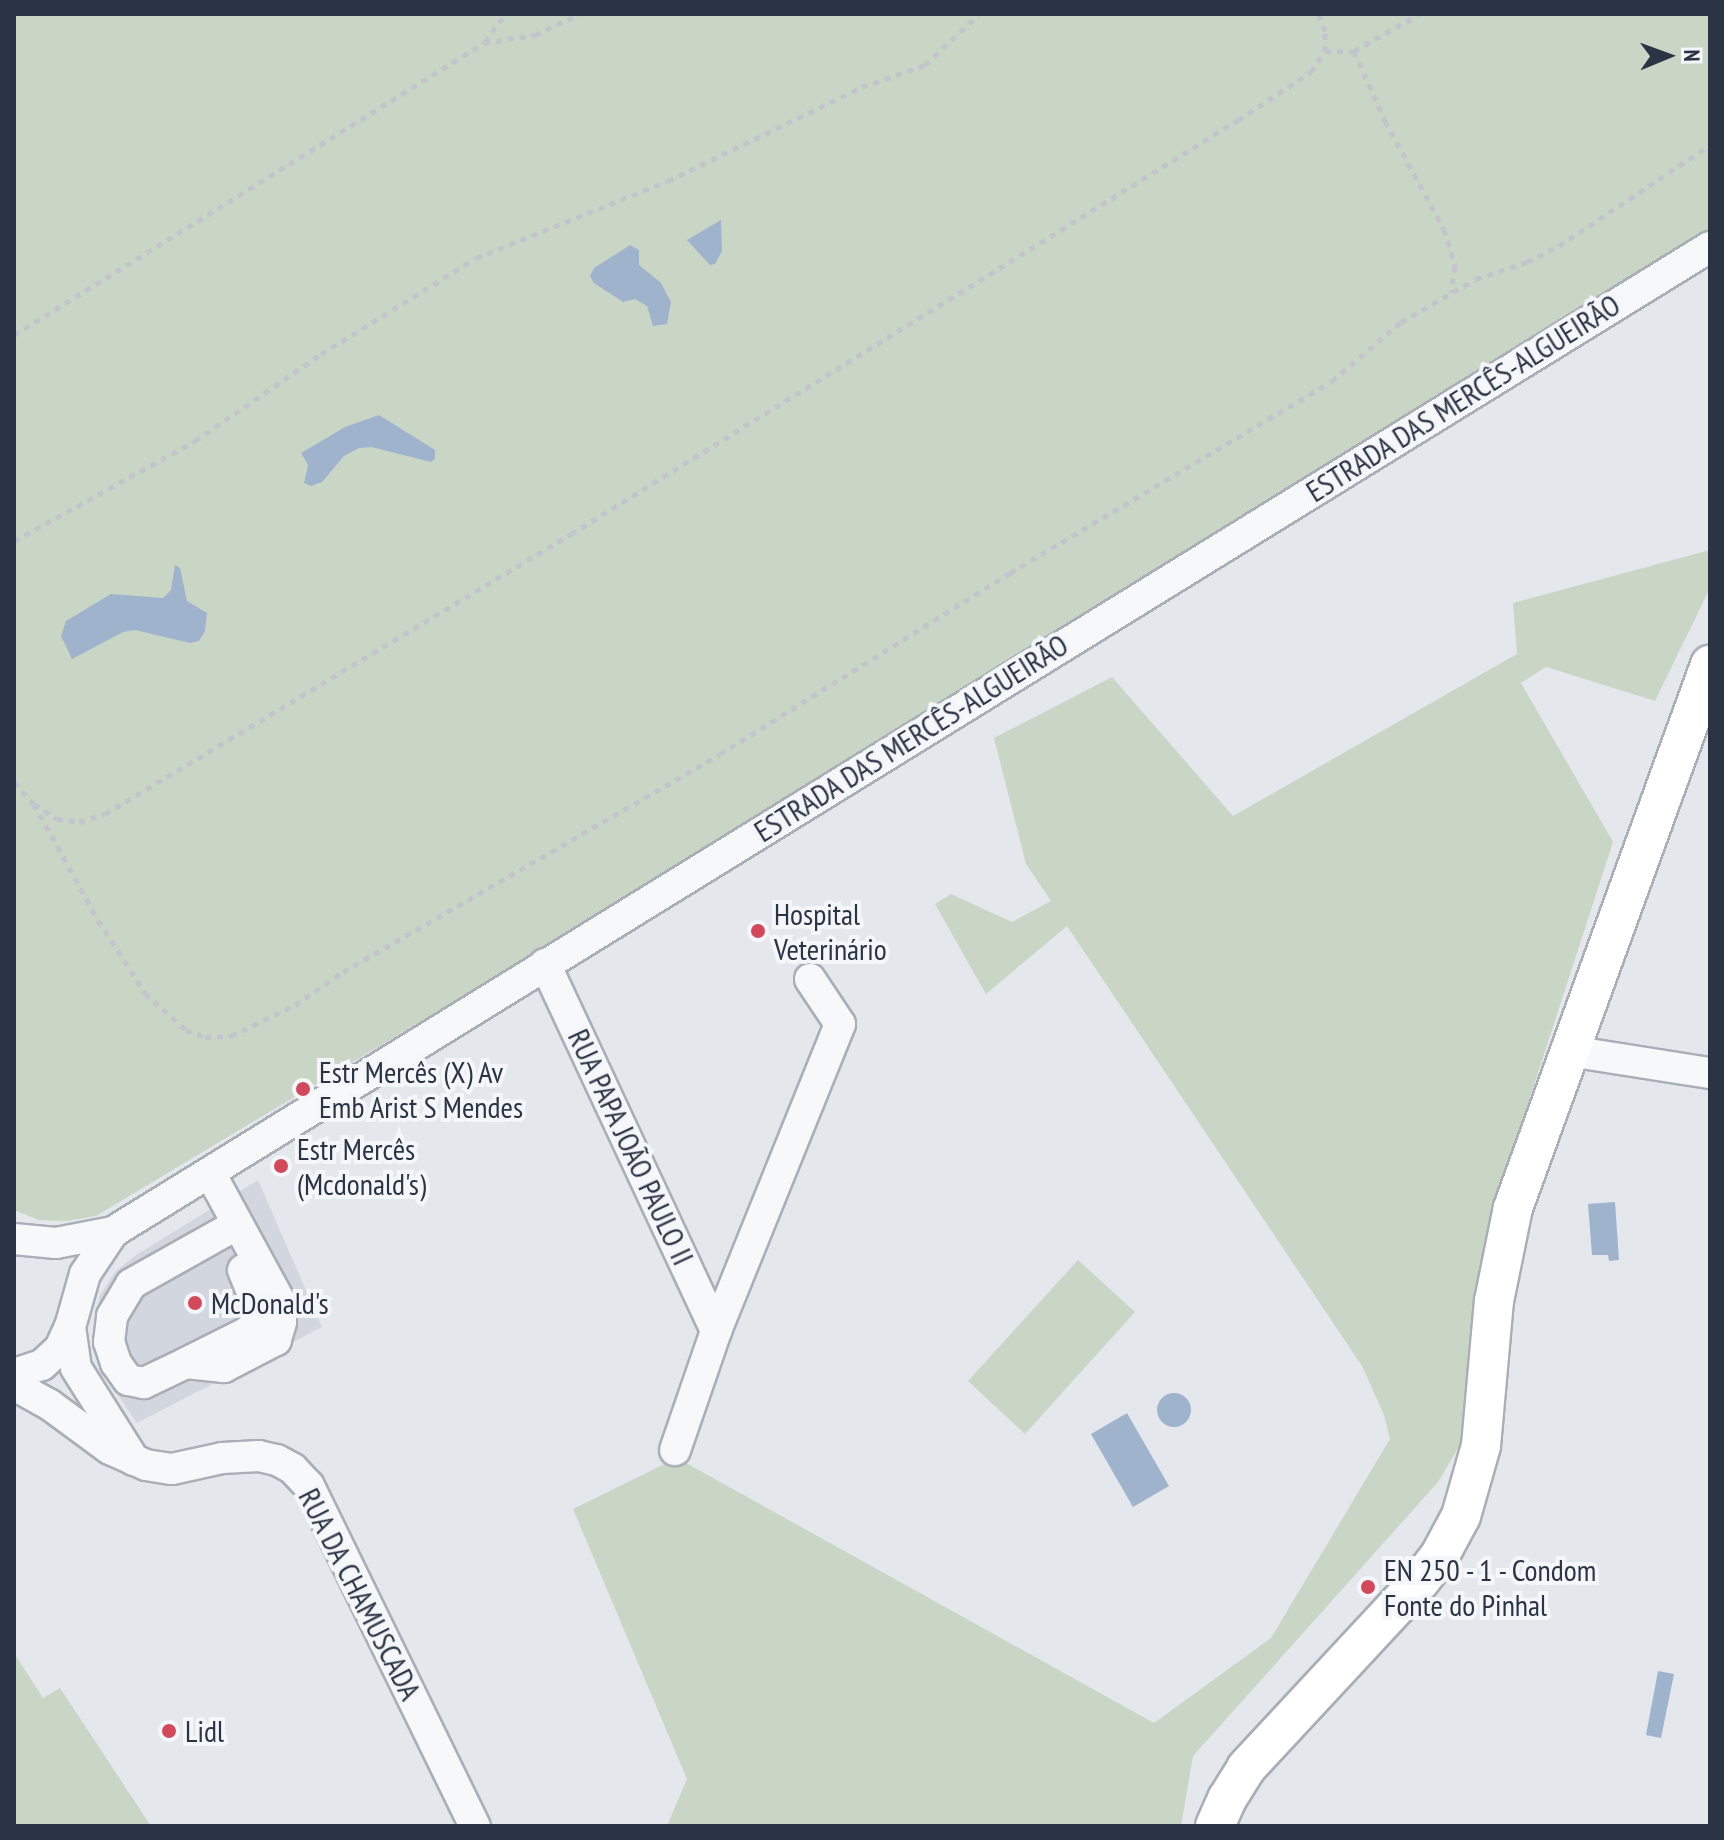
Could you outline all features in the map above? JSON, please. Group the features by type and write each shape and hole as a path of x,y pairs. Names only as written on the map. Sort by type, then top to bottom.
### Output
{"main road":[{"path":"1215,1826 1246,1768 1420,1581 1440,1555 1461,1516 1481,1446 1494,1301 1513,1208 1710,665"}],"street":[{"name":"ESTRADA DAS MERCÊS-ALGUEIRÃO","path":"19,1239 66,1242 113,1232 1710,247"},
{"name":"RUA PAPA JOÃO PAULO II","path":"545,964 716,1331"},
{"name":"RUA PAPA JOÃO PAULO II","path":"675,1450 716,1331 840,1024 810,979"},
{"path":"1569,1051 1710,1073"},
{"path":"186,1363 224,1367 276,1340 281,1322 281,1303 210,1173"},
{"path":"161,1267 195,1264 231,1252 257,1299 263,1319 246,1333 144,1383 128,1380 116,1363 109,1342 112,1316 131,1284 161,1267 236,1225"},
{"name":"ESTRADA DAS MERCÊS-ALGUEIRÃO","path":"14,1374 42,1365 60,1348 85,1274 113,1232"},
{"name":"ESTRADA DAS MERCÊS-ALGUEIRÃO","path":"19,1239 47,1253 61,1267 70,1286 72,1317"},
{"path":"72,1317 76,1368 134,1460"},
{"path":"96,1400 113,1396 128,1380"},
{"name":"RUA DA CHAMUSCADA","path":"14,1385 50,1405 110,1449 134,1460 172,1469 222,1458 259,1456 277,1460 301,1478 309,1486 475,1826"}],"path":[{"path":"14,335 288,162 405,95 484,43 505,14"},
{"path":"484,43 535,35 579,14"},
{"path":"14,541 195,441 321,354 476,258 668,181 862,87 925,65 979,14"},
{"path":"34,804 57,819 79,822 105,814 571,534 983,276 1128,190 1311,72 1325,51 1325,31 1318,14"},
{"path":"1325,51 1354,51 1419,14"},
{"path":"1354,51 1385,121 1444,229 1455,266 1451,293"},
{"path":"14,782 34,804 98,920 145,993 186,1030 205,1037 231,1036 295,1005 343,972 533,865 891,650 1010,573 1134,502 1332,381 1401,322 1422,313 1451,293 1559,246 1710,145"}],"shaded area":[{"path":"258,1180 322,1327 137,1423 97,1364 99,1297 115,1272 136,1255"}],"green space":[{"path":"14,14 1710,14 1710,248 96,1216 67,1221 39,1220 14,1210"},
{"path":"1710,550 1710,588 1655,701 1546,667 1521,683 1613,842 1499,1193 1474,1291 1460,1445 1438,1482 1193,1756 1181,1826 667,1826 687,1779 573,1509 677,1458 1154,1723 1271,1638 1390,1439 1384,1415 1362,1366 1067,926 986,994 935,904 951,894 1012,922 1051,901 1026,864 994,738 1112,677 1233,816 1517,654 1513,603"},
{"path":"1078,1260 1135,1312 1025,1434 968,1381"},
{"path":"14,1653 43,1698 60,1688 151,1826 14,1826"}],"water":[{"path":"721,220 722,251 715,264 710,265 687,240"},
{"path":"630,245 639,250 639,265 661,283 671,302 667,324 653,326 647,306 635,299 623,302 594,283 590,276 594,268"},
{"path":"379,415 435,450 435,459 431,462 371,447 359,448 344,456 322,482 311,486 304,483 308,465 301,453 345,427"},
{"path":"175,565 180,568 187,601 207,613 205,631 199,641 190,643 135,630 123,632 72,659 61,636 66,621 111,594 163,598 171,590"},
{"path":"1615,1202 1619,1260 1609,1261 1608,1255 1592,1255 1588,1204"},
{"path":"1174,1393 1186,1398 1191,1410 1186,1422 1174,1427 1162,1422 1157,1410 1162,1398"},
{"path":"1127,1413 1169,1486 1133,1507 1091,1434"},
{"path":"1658,1671 1674,1674 1661,1738 1646,1735"}],"place":[{"name":"Hospital Veterinário","path":"758,931"},
{"name":"Estr Mercês (X) Av Emb Arist S Mendes","path":"303,1089"},
{"name":"Estr Mercês (Mcdonald's)","path":"281,1166"},
{"name":"McDonald's","path":"195,1303"},
{"name":"EN 250 - 1 - Condom Fonte do Pinhal","path":"1368,1587"},
{"name":"Lidl","path":"169,1731"}]}
